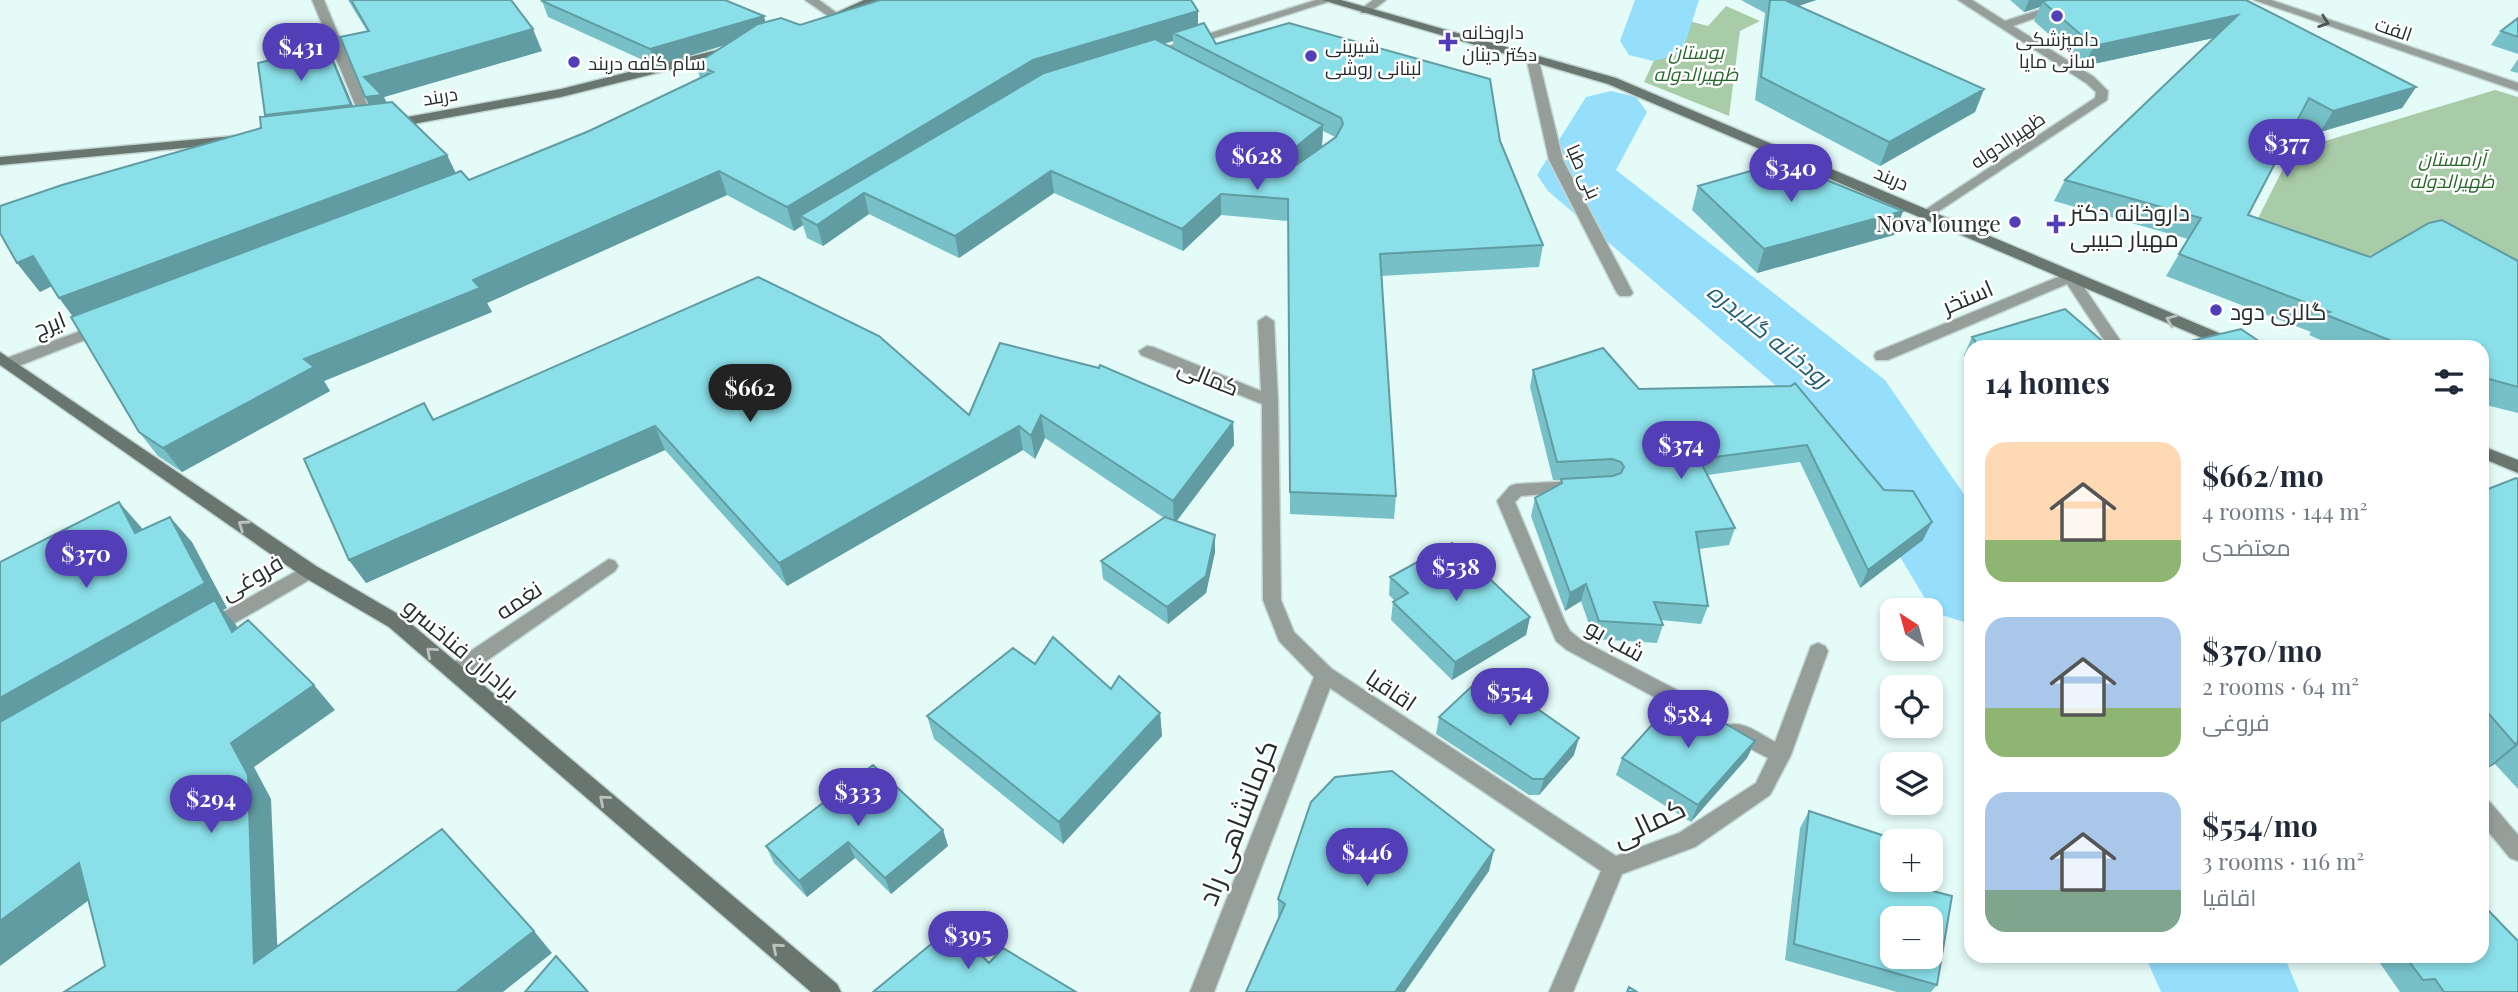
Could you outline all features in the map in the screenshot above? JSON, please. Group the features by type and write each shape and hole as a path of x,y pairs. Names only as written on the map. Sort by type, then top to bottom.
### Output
{"main road":[{"path":"829,19 874,0"},
{"name":"دربند","path":"1328,0 1612,81 2220,340"},
{"name":"دربند","path":"364,128 528,102 746,48"},
{"path":"0,161 247,139"},
{"name":"برادران فناخسرو","path":"5,360 309,571 396,622 829,992"},
{"path":"2489,455 2518,467"}],"street":[{"path":"318,0 364,128"},
{"path":"811,0 829,19"},
{"path":"1130,60 1162,56 1328,0"},
{"path":"1365,11 1380,0"},
{"path":"1964,0 2004,25 2081,0"},
{"name":"الفت","path":"2264,0 2518,87"},
{"name":"ظهیرالدوله","path":"1927,215 2101,100 2102,91 2090,80 2004,25"},
{"path":"712,72 746,48"},
{"name":"بنی طبا","path":"1532,57 1556,160 1625,293"},
{"path":"2070,277 2112,340"},
{"name":"استخر","path":"1882,356 2070,277"},
{"path":"1266,321 1270,401"},
{"name":"ایرج","path":"5,360 114,323"},
{"name":"کمالی","path":"1147,351 1270,401"},
{"name":"اقاقیا","path":"1270,401 1272,600 1286,636 1325,675 1614,866"},
{"name":"شب بو","path":"1595,486 1516,490 1506,501 1563,636 1574,645 1781,755"},
{"name":"نغمه","path":"455,672 609,566"},
{"name":"فروغی","path":"190,640 309,571"},
{"name":"کمالی","path":"1561,992 1614,866 1687,840 1763,789 1781,755 1818,651"},
{"name":"کرمانشاهی راد","path":"1202,992 1325,675"},
{"path":"2489,817 2518,851"}],"green space":[{"name":"بوستان ظهیرالدوله","path":"1726,6 1760,21 1740,31 1729,116 1644,82 1674,17 1708,26"},
{"name":"آرامستان ظهیرالدوله","path":"2495,90 2518,97 2518,261 2502,268 2424,229 2357,262 2252,230 2292,151"}],"building":[{"path":"351,0 511,0 533,29 364,77 382,95 365,97 340,37 369,31"},
{"path":"725,0 764,16 650,49 542,1"},
{"path":"880,0 1191,0 1198,11 1033,60 787,207 719,171 473,280 480,288 304,359 314,367 163,448 139,432 71,317 461,171 469,180 589,131 713,72 696,64 758,24 781,18 800,25"},
{"path":"1770,0 1785,0 1984,89 1889,142 1761,77"},
{"path":"2246,0 2416,87 2333,111 2309,98 2248,215 2370,257 2429,223 2442,220 2518,261 2518,387 2489,379 2489,340 2389,340 2324,314 2330,312 2179,254 2201,218 2065,180 2238,15 2094,46 2043,2"},
{"path":"2518,18 2518,37 2501,31"},
{"path":"1204,23 1216,44 1289,23 1490,79 1500,141 1543,245 1380,254 1396,496 1290,492 1288,199 1221,194 1182,229 1051,171 955,236 864,193 817,225 800,216 1044,73 1155,39 1323,125 1277,162 1285,169 1292,168 1336,137 1343,124 1341,118 1173,33"},
{"path":"327,47 351,105 265,115 258,63"},
{"path":"392,102 447,155 59,298 33,256 17,263 0,233 0,206 62,185 261,128 260,117"},
{"path":"1782,162 1903,211 1764,249 1698,186"},
{"path":"758,277 879,336 969,415 1000,343 1099,368 1100,365 1233,422 1173,501 1041,415 1031,436 1019,426 779,563 655,426 349,560 304,459 424,403 433,420"},
{"path":"2065,309 2101,340 1974,340 1972,337"},
{"path":"2241,329 2257,340 2194,340"},
{"path":"1603,348 1639,389 1791,386 1795,383 1884,490 1913,491 1932,522 1868,570 1807,445 1699,459 1735,528 1696,532 1708,606 1654,602 1663,625 1599,621 1586,584 1570,593 1535,498 1562,483 1561,479 1613,476 1621,473 1624,467 1621,462 1612,459 1557,462 1533,370"},
{"path":"2518,479 2518,742 2515,744 2489,714 2489,489"},
{"path":"119,502 135,533 170,517 205,583 0,698 0,562"},
{"path":"1165,517 1215,535 1206,576 1167,607 1101,561"},
{"path":"1452,543 1530,617 1455,662 1393,602 1408,593 1390,577"},
{"path":"215,600 232,632 248,620 314,685 231,743 248,775 254,963 442,829 534,931 456,992 64,992 105,966 79,863 0,921 0,722"},
{"path":"1053,637 1111,689 1119,676 1160,713 1059,822 927,716 1013,648 1035,664"},
{"path":"1486,673 1579,738 1544,779 1533,779 1439,717"},
{"path":"1678,696 1755,741 1698,805 1622,758"},
{"path":"873,765 943,830 885,878 848,842 799,881 766,846"},
{"path":"1392,771 1494,850 1395,992 1246,992 1285,904 1278,899 1311,802 1335,777"},
{"path":"1809,811 1880,834 1880,892 1936,892 1952,896 1943,949 1943,906 1880,906 1880,969 1794,944"},
{"path":"2489,911 2518,941 2518,992 2444,992 2435,979 2423,980 2410,963 2489,963"},
{"path":"953,926 989,963 1003,948 1076,992 873,992"},
{"path":"556,956 588,992 525,992"},
{"path":"1881,969 1940,969 1937,985"}],"waterway":[{"name":"رودخانه گلابدره","path":"1653,41 1667,0"},
{"name":"رودخانه گلابدره","path":"1611,112 1575,175 1853,402 1964,575"},
{"name":"رودخانه گلابدره","path":"2214,963 2233,992"}],"place":[{"name":"دامپزشکی سانی مایا","path":"2057,16"},
{"name":"داروخانه دکتر دینان","path":"1448,42"},
{"name":"شیرینی لبنانی روشی","path":"1311,56"},
{"name":"سام کافه دربند","path":"574,62"},
{"name":"Nova lounge","path":"2015,222"},
{"name":"داروخانه دکتر مهیار حبیبی","path":"2056,224"},
{"name":"گالری دود","path":"2216,310"}]}
